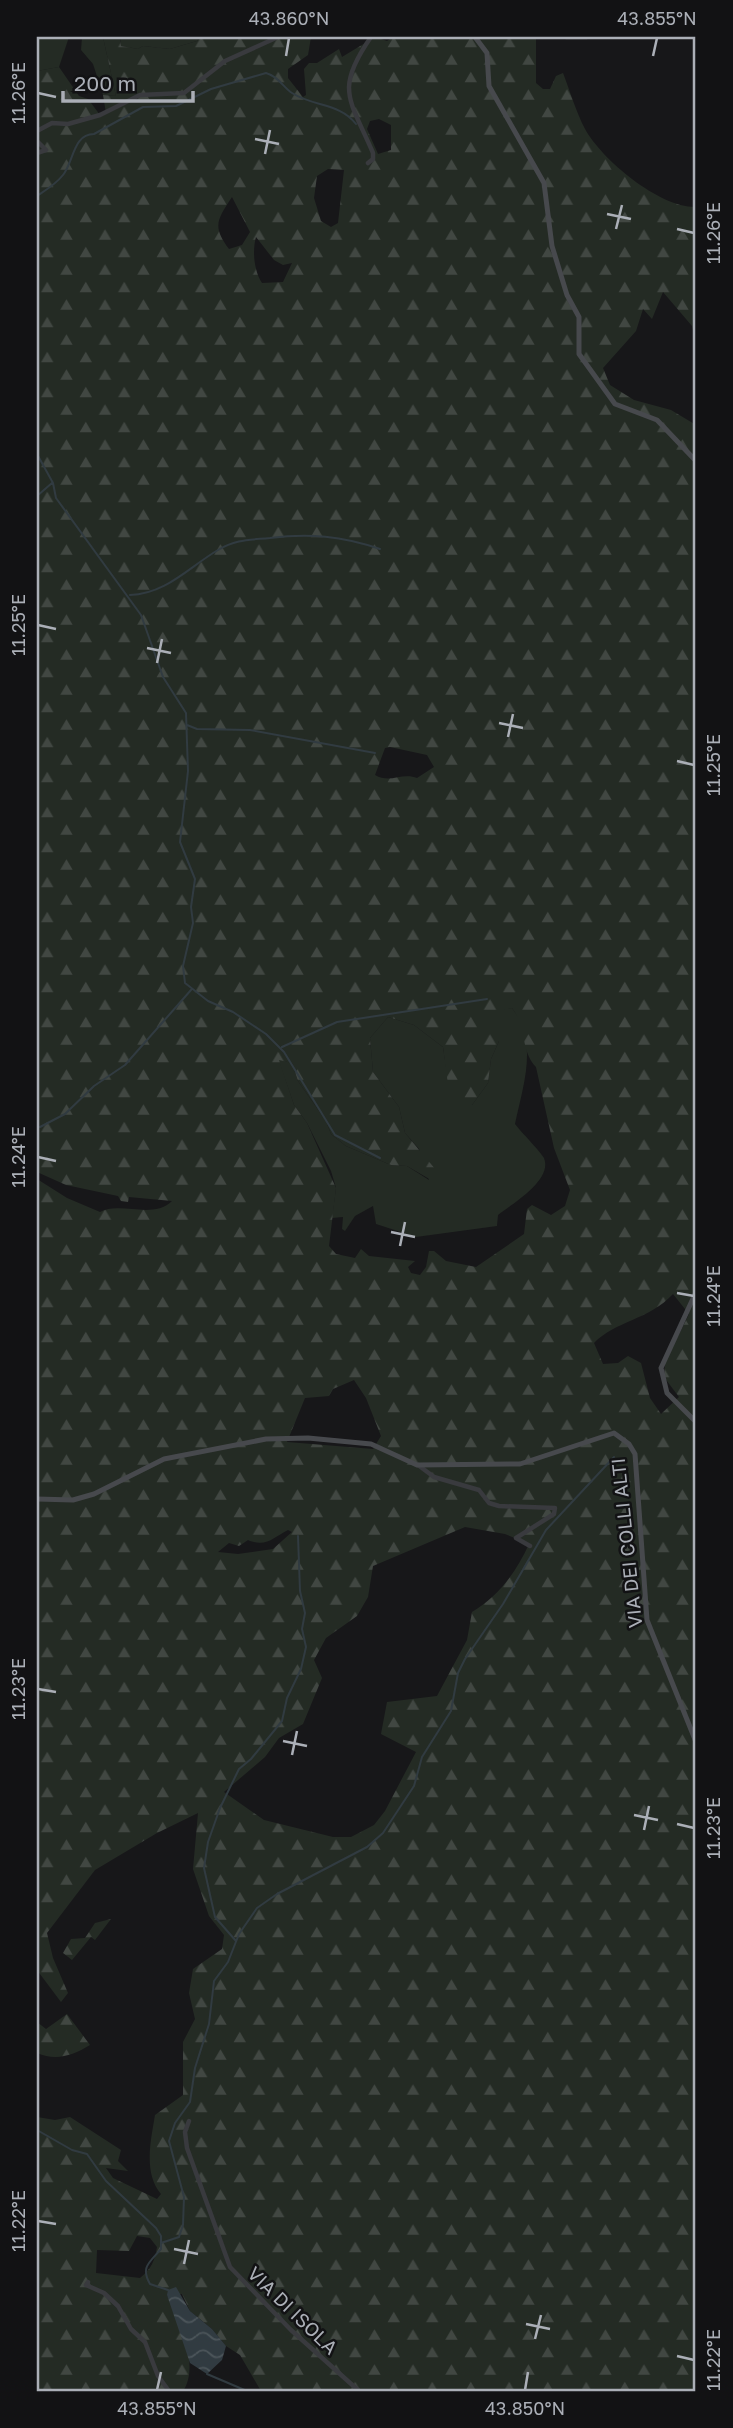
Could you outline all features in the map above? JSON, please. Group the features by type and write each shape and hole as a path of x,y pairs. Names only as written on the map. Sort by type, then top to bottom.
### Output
{"street":[{"path":"37,131 52,123 68,124 100,116 140,95 184,93 225,61 278,37"},
{"path":"368,163 373,159 373,153 351,103 348,80 371,37"},
{"path":"475,37 487,53 489,86 544,183 552,246 567,295 579,317 579,354 615,404 657,420 696,461"},
{"path":"566,37 587,37"},
{"path":"37,141 46,150 37,153"},
{"path":"696,1292 661,1368 667,1393 696,1422"},
{"name":"VIA DEI COLLI ALTI","path":"37,1499 73,1500 94,1493 164,1459 267,1439 308,1438 371,1444 417,1465 520,1464 614,1433 629,1444 635,1454 647,1620 696,1742"},
{"path":"417,1465 434,1477 479,1490 489,1503 499,1506 555,1508 554,1514 516,1538 530,1546"},
{"name":"VIA DI ISOLA","path":"189,2121 185,2132 187,2148 230,2267 291,2330 359,2391"},
{"path":"88,2282 86,2285 104,2293 118,2306 131,2329 145,2342 158,2376 169,2391"}],"green space":[{"path":"37,37 69,37 59,67 37,71"},
{"path":"82,37 103,37 116,96 103,95 93,64 81,50"},
{"path":"103,37 120,37 121,46 170,49 197,41 200,37 311,37 308,55 288,69 288,78 303,97 306,95 304,69 309,63 317,63 339,49 342,57 375,37 387,41 393,37 536,37 536,83 543,89 550,89 556,76 563,73 585,129 604,154 618,168 650,191 666,200 696,207 696,342 692,326 663,292 652,319 643,309 636,331 603,368 610,385 634,400 671,410 696,425 696,2391 261,2391 240,2355 226,2346 212,2329 190,2311 182,2294 167,2295 182,2330 189,2356 188,2381 183,2391 37,2391 37,2117 55,2120 70,2117 121,2150 118,2161 128,2171 106,2168 113,2178 157,2199 161,2194 155,2186 150,2166 155,2115 183,2095 183,2042 195,2019 189,1993 193,1969 222,1949 224,1935 209,1916 193,1869 198,1813 157,1833 95,1870 47,1933 53,1958 68,1993 61,2002 37,1970 37,1179 67,1198 100,1212 117,1208 156,1209 172,1201 129,1197 128,1202 121,1201 118,1196 66,1185 37,1172 37,71 59,67 79,96 88,99 100,115 106,113 103,95 116,96","holes":["379,119 391,125 391,150 378,154 367,129 370,121","328,169 344,170 338,223 331,227 321,221 314,198 317,176","232,197 250,232 242,245 229,249 224,241 218,223","256,237 274,260 283,265 292,263 283,282 262,283 254,261","390,747 427,755 434,767 417,778 375,775 385,748","512,1008 520,1023 528,1054 536,1067 554,1148 570,1190 565,1206 551,1215 532,1205 527,1209 524,1234 476,1267 446,1261 434,1251 429,1251 426,1267 420,1275 411,1273 408,1267 415,1261 369,1256 361,1249 355,1258 336,1254 329,1246 336,1188 307,1123 294,1105 279,1060 292,1063 298,1081 326,1121 331,1134 346,1146 391,1165 407,1166 438,1184 441,1176 405,1133 399,1107 373,1072 370,1038 388,1017 414,1025 443,1047 448,1084 456,1098 472,1105 488,1083 491,1059 499,1041 499,1011","673,1294 689,1314 665,1363 664,1377 679,1397 661,1414 650,1398 641,1363 628,1356 618,1363 603,1364 594,1343 612,1330 653,1310","354,1380 366,1398 381,1436 373,1449 287,1442 305,1398 329,1396 333,1389","465,1527 505,1534 529,1544 506,1582 490,1599 472,1612 467,1640 437,1696 387,1702 381,1734 416,1752 385,1811 374,1825 351,1837 333,1837 264,1820 224,1792 265,1757 279,1738 303,1724 322,1678 314,1660 326,1638 357,1616 368,1597 373,1566","288,1530 292,1532 273,1549 238,1554 218,1552 229,1543 239,1546 248,1540 260,1543","137,2236 150,2238 157,2247 152,2264 140,2278 96,2273 97,2250 129,2251"]},
{"path":"120,37 200,37 197,41 170,49 143,46 138,49 121,46"},
{"path":"512,1008 525,1035 527,1050 525,1080 515,1124 544,1158 543,1175 537,1183 498,1215 497,1226 416,1237 376,1224 373,1206 355,1216 345,1231 342,1229 343,1217 332,1218 336,1188 331,1171 307,1123 294,1105 278,1059 292,1063 298,1081 326,1121 331,1134 346,1146 391,1165 407,1166 429,1180 419,1149 405,1133 399,1107 373,1072 370,1038 388,1017 414,1025 443,1047 446,1067 472,1105 488,1083 491,1059 499,1041 499,1010"},
{"path":"111,1919 95,1940 91,1937 72,1960 63,1953 71,1939 85,1938 95,1923"},
{"path":"67,2014 90,2045 64,2056 51,2057 37,2053 37,2022 46,2029"}],"water":[{"path":"176,2287 190,2311 212,2329 226,2346 222,2360 207,2374 190,2363 167,2295 168,2290"}],"waterway":[{"path":"37,196 63,175 78,143 87,135 94,134 143,107 176,106 211,89 266,73 292,93 342,112 356,124"},
{"path":"37,378 37,393"},
{"path":"37,454 53,483 56,498 141,615 163,677 186,713 188,771 180,842 195,879 191,907 193,923 183,966 185,983 208,1001 233,1012 266,1034 284,1052 335,1135 380,1158"},
{"path":"37,496 52,483"},
{"path":"130,595 166,585 218,550 243,541 312,536 339,538 380,549"},
{"path":"187,725 197,729 250,730 375,753"},
{"path":"40,1127 65,1114 94,1086 125,1065 191,990"},
{"path":"282,1047 337,1022 487,999"},
{"path":"161,2243 179,2237 183,2225 184,2197 169,2141 175,2123 190,2102 195,2068 209,2024 214,1981 228,1962 239,1934 257,1908 277,1894 367,1847 383,1833 414,1786 422,1757 451,1711 458,1673 465,1659 503,1604 546,1530 614,1457"},
{"path":"236,1941 215,1917 204,1868 208,1842 220,1808 239,1769 251,1759 282,1721 287,1698 301,1669 306,1647 302,1629 305,1613 300,1591 298,1536"},
{"path":"37,2130 72,2150 87,2154 106,2181 156,2228 161,2236 161,2249 148,2265 146,2273 150,2284 168,2290"},
{"path":"207,2374 247,2391"}]}
